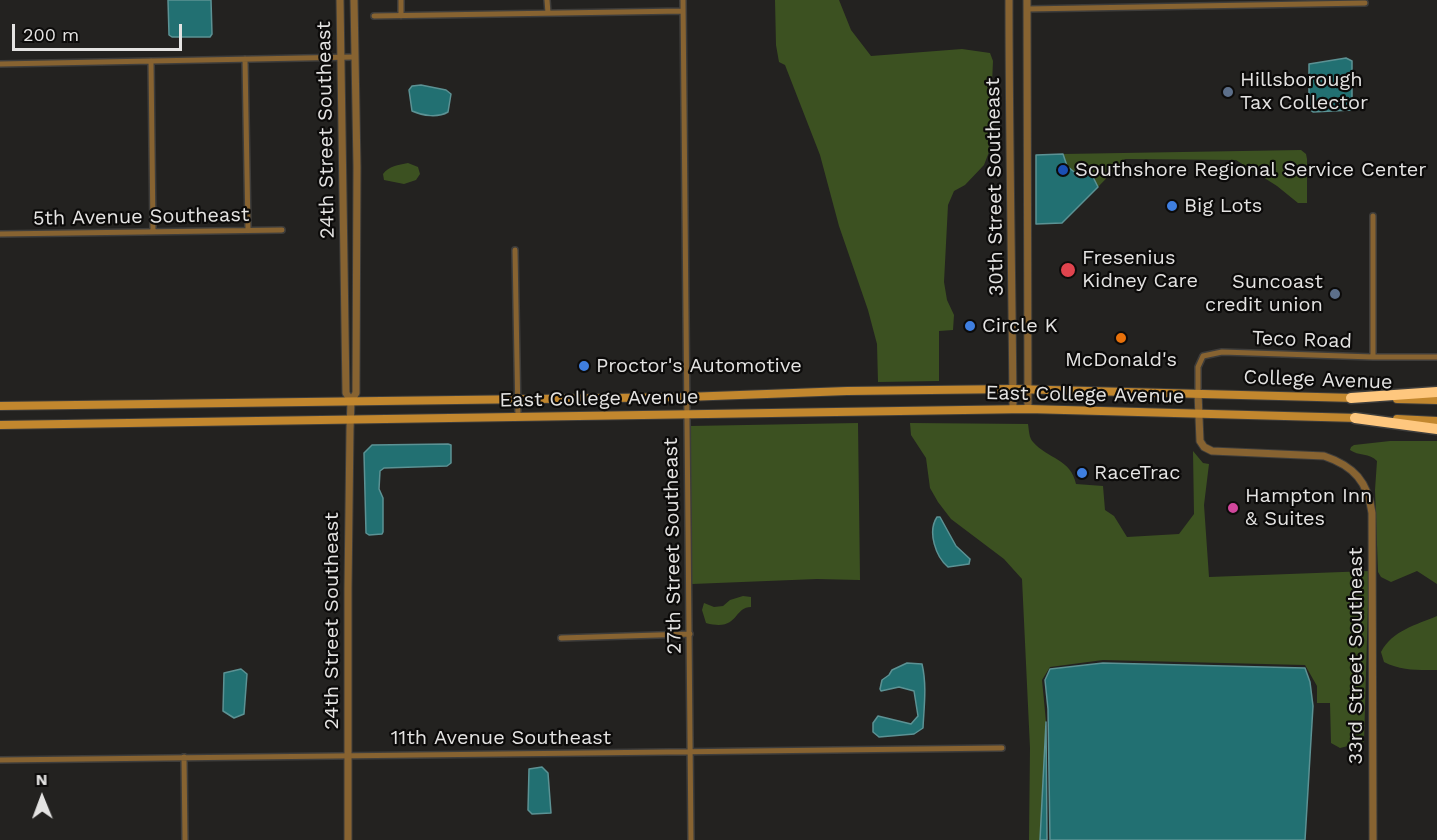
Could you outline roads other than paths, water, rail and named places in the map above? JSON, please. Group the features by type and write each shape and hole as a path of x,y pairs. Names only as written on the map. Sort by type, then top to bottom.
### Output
{"highway":[{"path":"1351,398 1437,392"},
{"path":"1355,418 1437,429"}],"main road":[{"name":"East College Avenue","path":"0,406 686,397 847,391 1013,389 1198,393"},
{"name":"College Avenue","path":"1198,393 1437,400"},
{"name":"East College Avenue","path":"0,425 1013,409 1198,413"},
{"name":"College Avenue","path":"1198,413 1437,421"}],"street":[{"name":"24th Street Southeast","path":"340,0 346,393 351,401"},
{"name":"24th Street Southeast","path":"348,840 350,419 351,401 356,393 357,167 354,0"},
{"path":"401,0 401,16"},
{"path":"548,0 548,13"},
{"name":"27th Street Southeast","path":"683,0 691,840"},
{"name":"30th Street Southeast","path":"1009,0 1010,241 1014,314 1013,409"},
{"name":"30th Street Southeast","path":"1027,0 1028,409"},
{"path":"1116,0 1116,7"},
{"path":"1027,9 1365,3"},
{"path":"375,16 683,11"},
{"path":"0,64 354,57"},
{"path":"245,59 248,230"},
{"path":"151,61 153,232"},
{"path":"1373,216 1373,357"},
{"name":"5th Avenue Southeast","path":"0,234 282,230"},
{"path":"515,250 518,417"},
{"name":"Teco Road","path":"1198,393 1198,366 1203,356 1222,352 1437,357"},
{"name":"33rd Street Southeast","path":"1198,393 1200,441 1204,447 1212,451 1324,456 1338,460 1353,471 1367,489 1372,513 1373,840"},
{"path":"561,638 690,634"},
{"name":"11th Avenue Southeast","path":"0,760 348,754 1002,748"},
{"path":"184,757 185,840"}],"water":[{"path":"168,0 211,0 212,34 210,37 172,37 169,35"},
{"path":"1346,58 1352,61 1352,110 1313,112 1309,109 1309,64"},
{"path":"421,85 446,90 451,94 448,112 430,116 412,111 409,90 412,86"},
{"path":"1063,154 1067,166 1079,176 1092,175 1098,187 1062,223 1036,224 1036,155"},
{"path":"372,445 451,445 451,463 447,466 384,468 380,471 379,489 383,498 383,532 369,535 366,533 364,453"},
{"path":"937,517 940,517 956,546 970,559 969,564 948,567 944,563 934,544 933,530"},
{"path":"907,663 922,664 924,672 923,728 914,734 879,737 873,732 873,723 878,716 911,724 918,716 914,691 899,687 881,691 880,689 882,680 892,670"},
{"path":"1103,663 1305,668 1310,682 1313,706 1305,840 1050,840 1048,709 1045,680 1050,669"},
{"path":"241,669 247,674 244,714 234,718 223,711 224,673"},
{"path":"1046,722 1047,840 1040,840"},
{"path":"542,767 548,773 551,813 532,814 528,810 529,769"}],"place":[{"name":"Hillsborough Tax Collector","path":"1228,92"},
{"name":"Southshore Regional Service Center","path":"1063,170"},
{"name":"Big Lots","path":"1172,206"},
{"name":"Fresenius Kidney Care","path":"1068,270"},
{"name":"Suncoast credit union","path":"1335,294"},
{"name":"Circle K","path":"970,326"},
{"name":"McDonald's","path":"1121,338"},
{"name":"Proctor's Automotive","path":"584,366"},
{"name":"RaceTrac","path":"1082,473"},
{"name":"Hampton Inn & Suites","path":"1233,508"}]}
